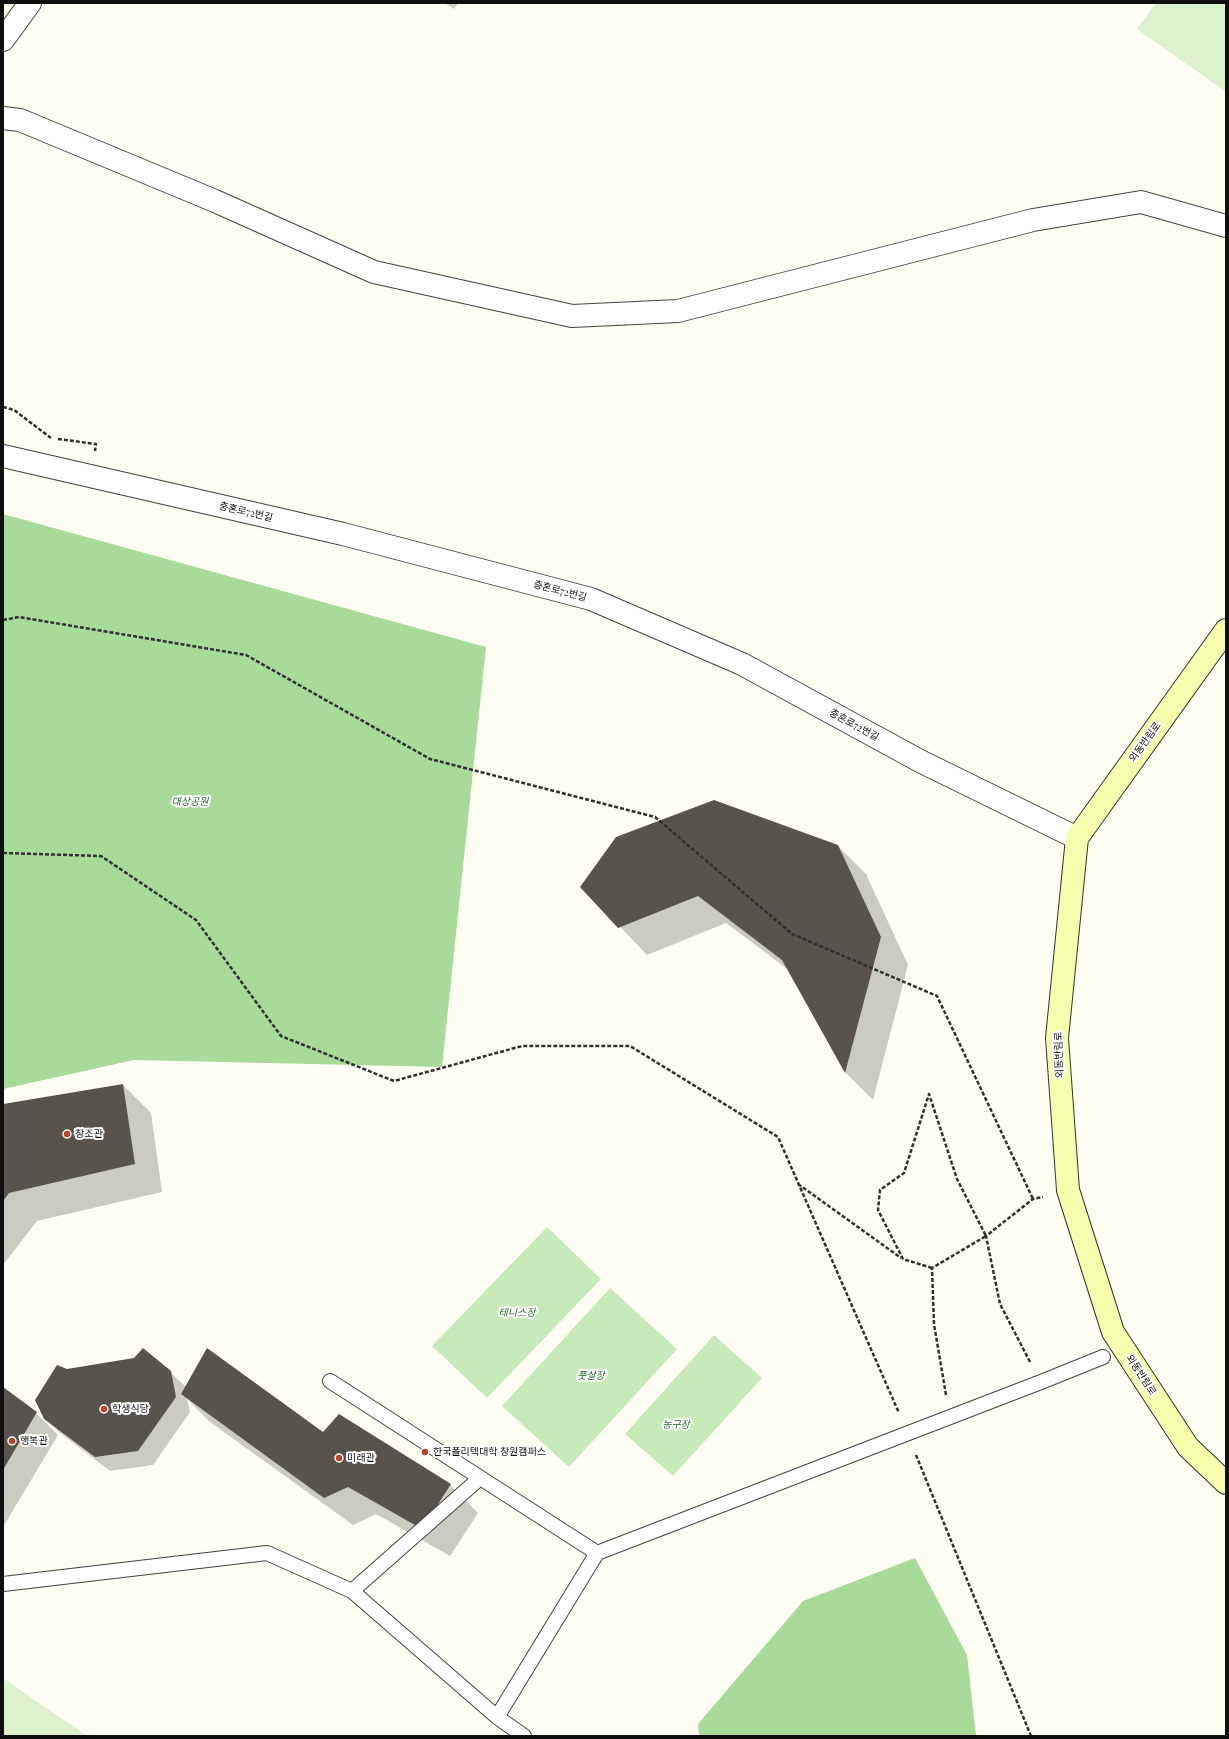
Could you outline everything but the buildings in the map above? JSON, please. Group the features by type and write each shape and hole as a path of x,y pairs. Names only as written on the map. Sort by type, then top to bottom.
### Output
{"main road":[{"name":"외동반림로","path":"1226,630 1077,838 1057,1038 1068,1190 1113,1332 1188,1447 1226,1483"}],"street":[{"path":"3,40 30,3"},
{"path":"3,118 20,120 200,195 374,272 572,316 678,311 1033,220 1141,202 1226,226"},
{"name":"충혼로72번길","path":"3,456 343,534 591,599 742,664 920,761 1077,838"}],"lane":[{"path":"497,1717 597,1553 1041,1382 1102,1356"},
{"path":"330,1381 597,1553"},
{"path":"352,1591 480,1478"},
{"path":"3,1584 267,1553 352,1591 497,1717 524,1736"}],"path":[{"path":"3,408 14,410 50,438 96,444 90,476"},
{"path":"3,620 19,617 246,655 430,759 656,817 792,934 937,996 1033,1199 986,1236 932,1268 903,1259 798,1184"},
{"path":"3,853 101,856 196,920 281,1036 394,1081 522,1046 630,1046 778,1138 908,1433 1030,1736"},
{"path":"903,1259 878,1210 880,1190 904,1173 930,1094 957,1179 986,1236 1000,1304 1041,1382"},
{"path":"932,1268 934,1324 950,1417"}],"green space":[{"path":"1156,3 1226,3 1226,92 1137,29"},
{"name":"대상공원","path":"3,514 486,647 442,1067 134,1060 3,1089"},
{"name":"테니스장","path":"547,1227 601,1279 487,1398 432,1346"},
{"name":"풋살장","path":"610,1288 677,1349 569,1467 502,1406"},
{"name":"농구장","path":"714,1335 762,1378 673,1476 625,1434"},
{"path":"915,1558 967,1655 976,1736 699,1736 698,1724 803,1601"},
{"path":"3,1678 87,1736 3,1736"}],"place":[{"name":"창조관","path":"67,1134"},
{"name":"학생식당","path":"104,1409"},
{"name":"행복관","path":"12,1441"},
{"name":"한국폴리텍대학 창원캠퍼스","path":"425,1452"},
{"name":"미래관","path":"339,1458"}]}
